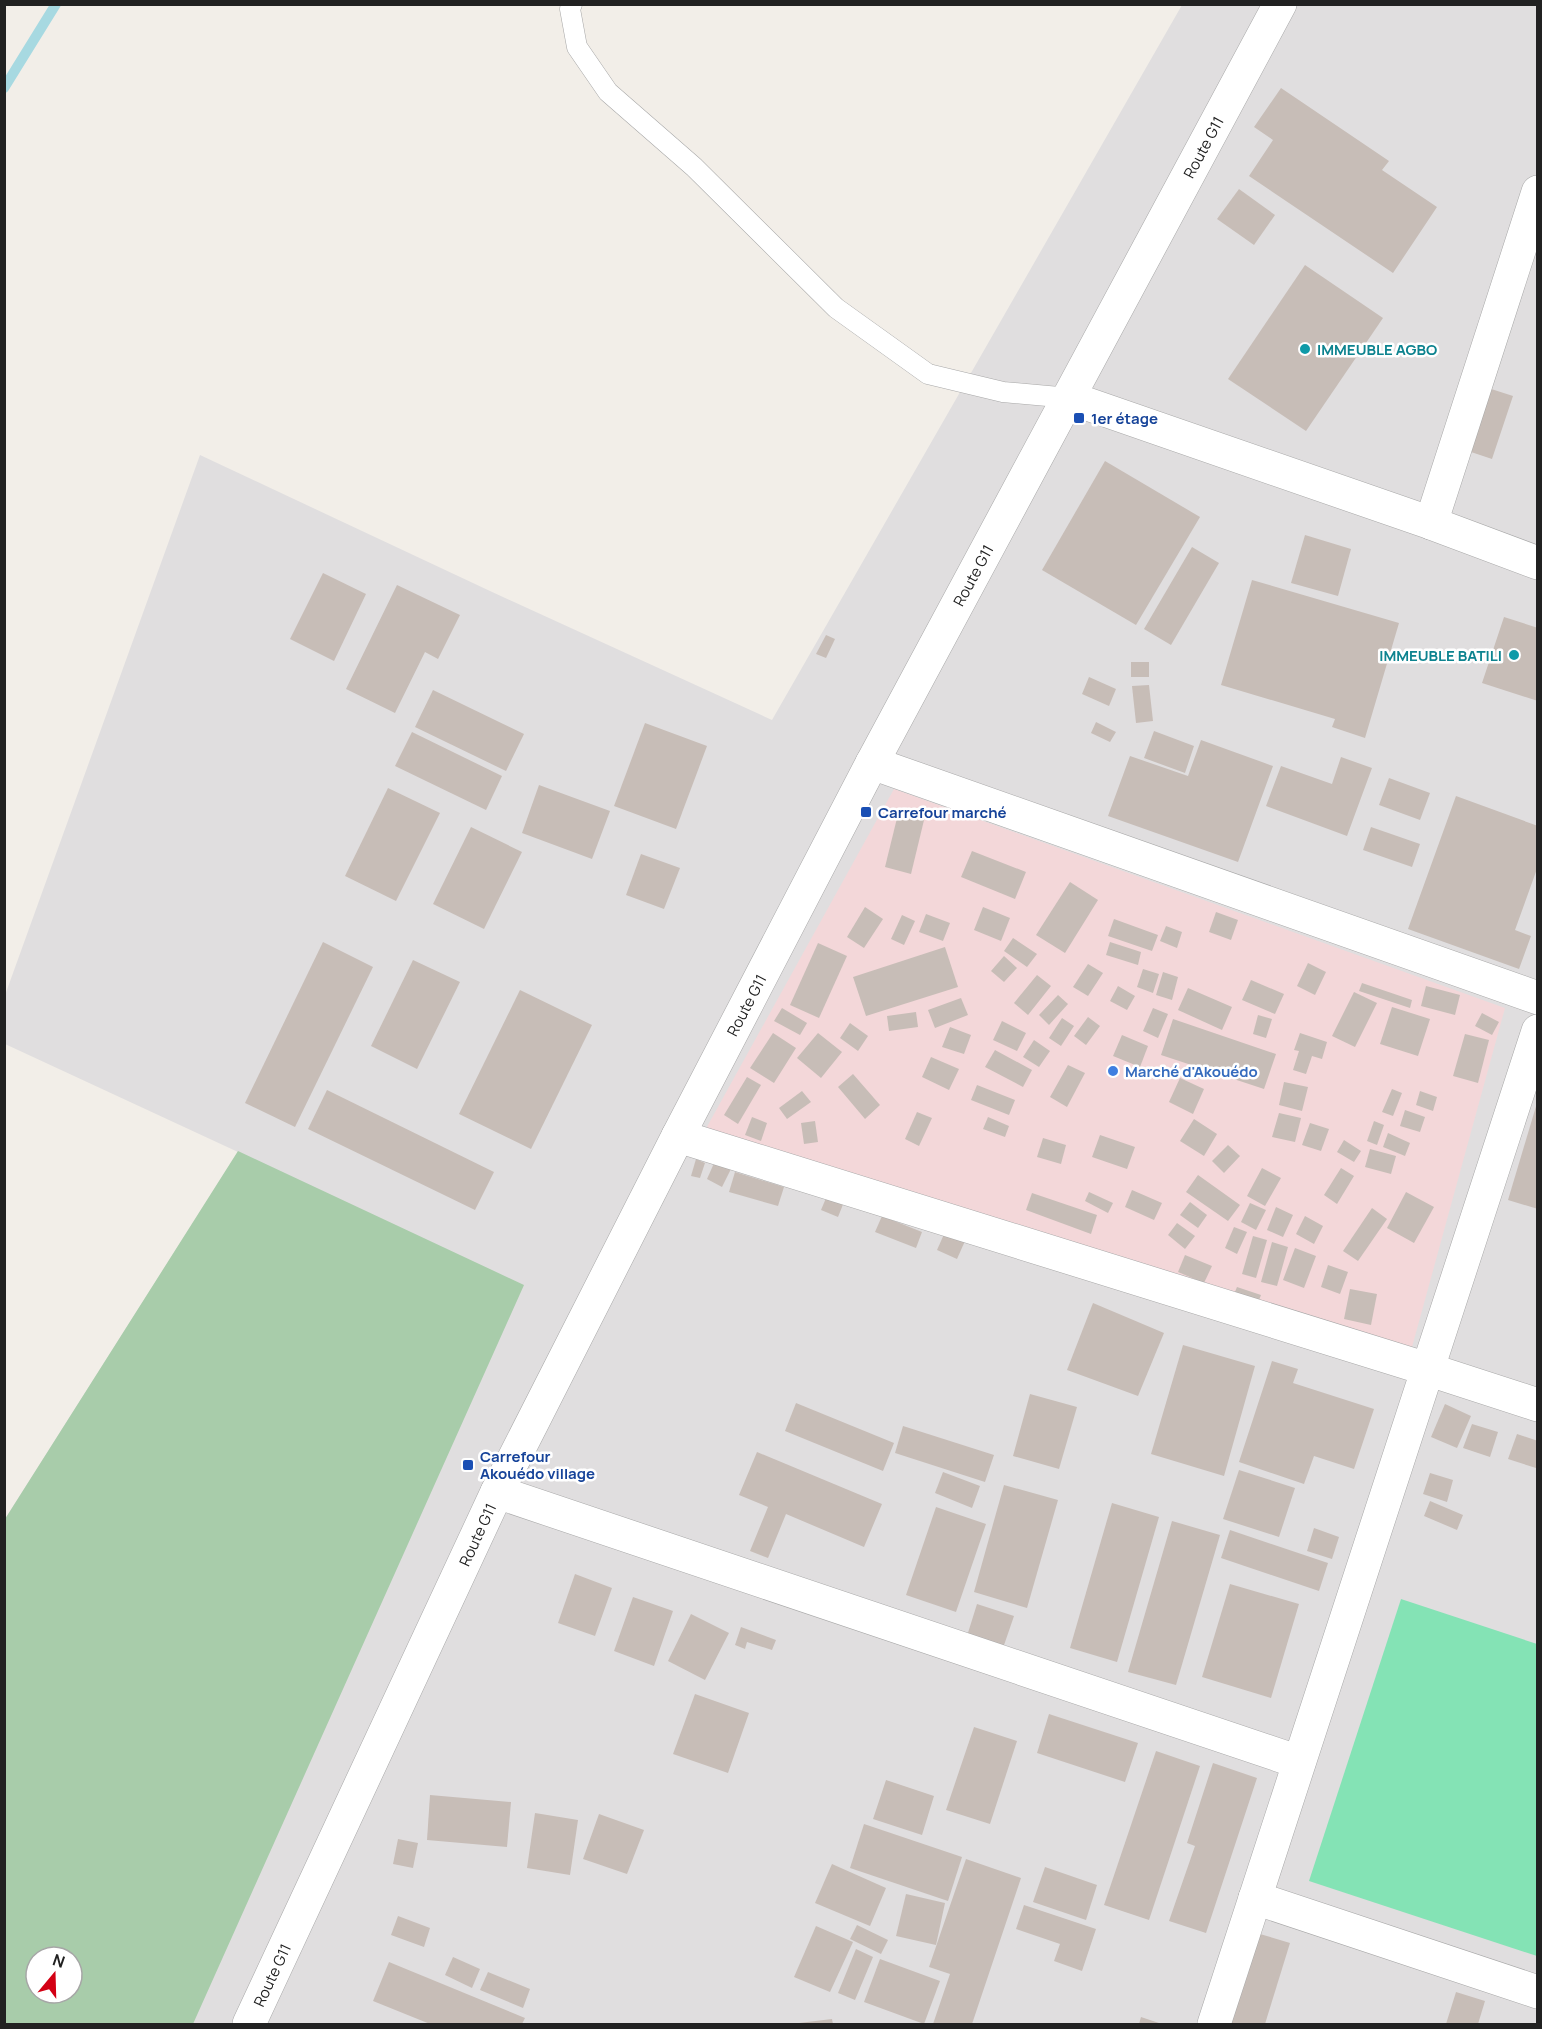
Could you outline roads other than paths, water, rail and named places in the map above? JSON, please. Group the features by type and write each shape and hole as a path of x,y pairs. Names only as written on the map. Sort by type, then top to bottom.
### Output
{"street":[{"name":"Route G11","path":"249,2025 497,1492 678,1136 872,763 1280,4"},
{"path":"1431,524 1538,192"},
{"path":"1070,398 1538,563"},
{"path":"872,763 1538,998"},
{"path":"1214,2025 1538,1031"},
{"path":"678,1136 1538,1405"},
{"path":"497,1492 1299,1762"},
{"path":"1255,1898 1538,1992"}],"lane":[{"path":"572,4 570,9 576,47 608,92 694,166 836,308 928,374 1003,392 1070,398"}],"waterway":[{"path":"4,88 56,4"}],"place":[{"name":"IMMEUBLE AGBO","path":"1305,349"},
{"name":"1er étage","path":"1079,418"},
{"name":"IMMEUBLE BATILI","path":"1514,655"},
{"name":"Carrefour marché","path":"866,812"},
{"name":"Marché d'Akouédo","path":"1113,1071"},
{"name":"Carrefour Akouédo village","path":"468,1465"}]}
